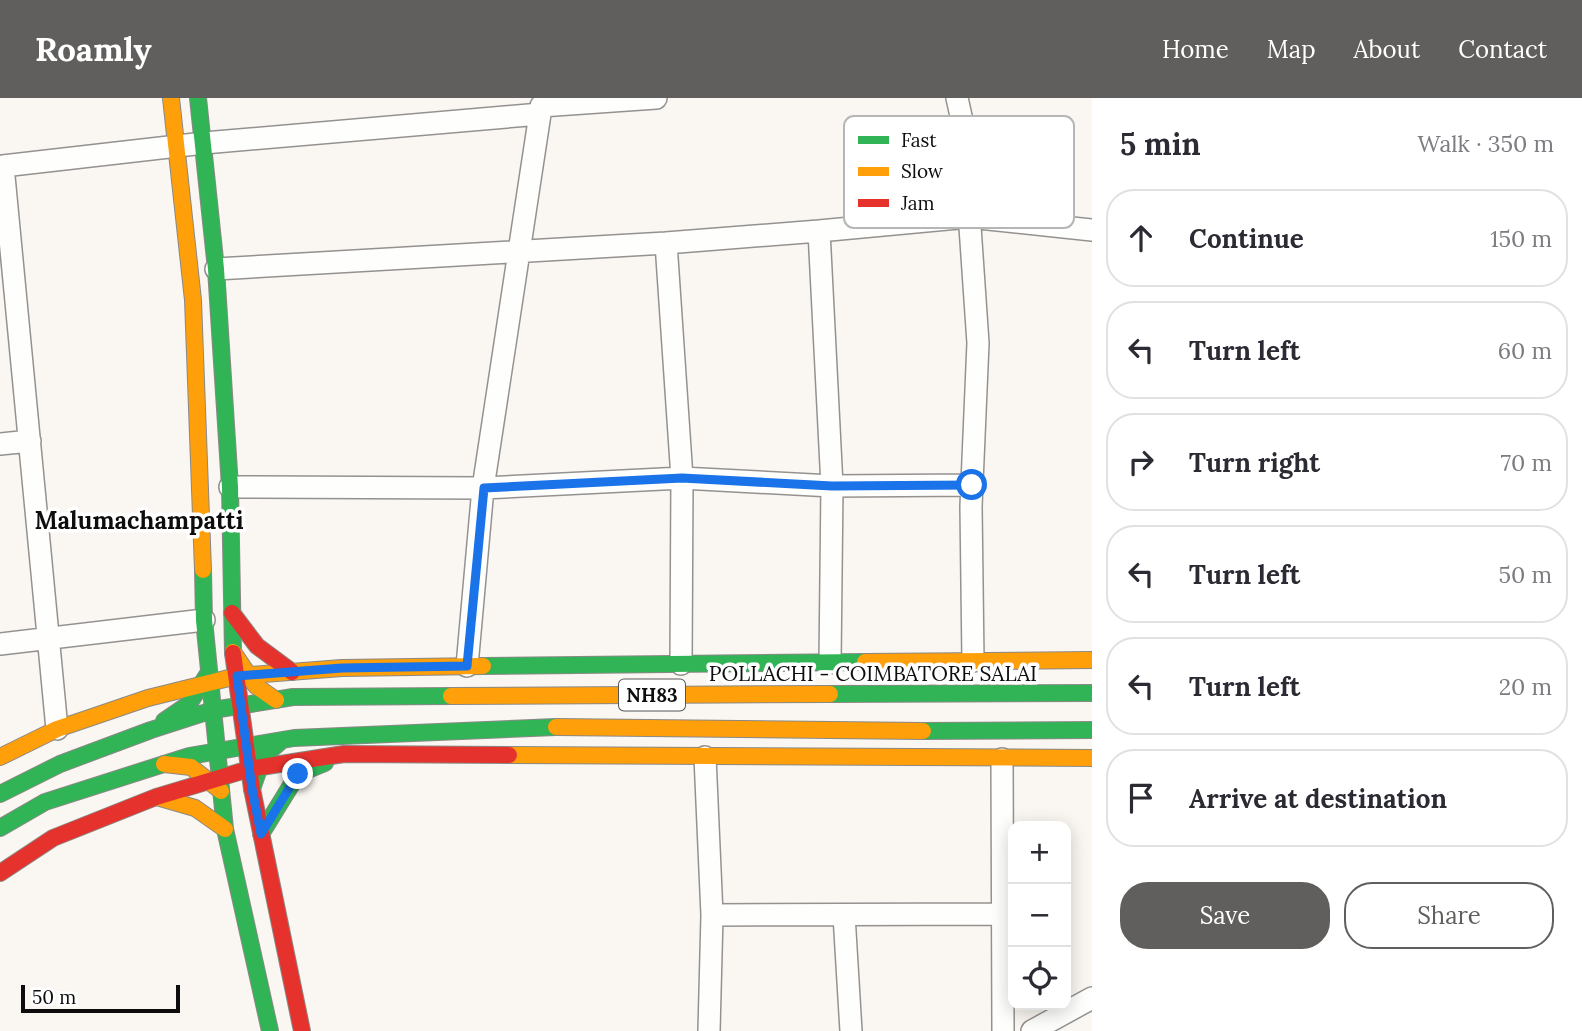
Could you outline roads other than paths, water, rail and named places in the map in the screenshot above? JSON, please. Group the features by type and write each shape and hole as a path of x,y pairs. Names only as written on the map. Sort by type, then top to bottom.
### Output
{"main road":[{"path":"171,98 193,300 206,680 213,710 217,784 270,1031"},
{"path":"198,98 216,269 230,487 233,653 243,675 276,700"},
{"path":"232,613 257,646 292,672"},
{"path":"192,656 204,628"},
{"path":"0,757 57,729 148,698 206,680 243,675 342,668 1092,660"},
{"path":"148,698 176,674"},
{"path":"243,675 241,705 246,746 254,768 252,789 302,1031"},
{"path":"151,730 189,704 206,680"},
{"name":"POLLACHI - COIMBATORE SALAI","path":"0,794 60,764 151,730 213,710 293,697 1092,693"},
{"name":"NH83","path":"0,828 45,803 189,756 281,741 523,727 983,732 1092,730"},
{"path":"254,768 281,741"},
{"path":"261,834 298,774 344,754"},
{"path":"0,873 53,838 156,797 217,784 254,768 344,754 1092,758"},
{"path":"164,764 191,767 217,784"},
{"path":"156,797 195,808 225,829"}],"street":[{"path":"57,729 2,166 541,106 656,98"},
{"path":"957,98 960,116"},
{"path":"467,666 484,488 541,106"},
{"path":"216,269 520,253 851,228"},
{"path":"970,228 978,343 972,485 973,662"},
{"path":"1073,228 1092,230"},
{"path":"819,231 832,486 830,663"},
{"path":"666,243 682,478 681,664"},
{"path":"0,444 30,441"},
{"path":"230,487 484,488 682,478 832,486 972,485"},
{"path":"0,644 204,628"},
{"path":"705,757 712,915 709,1031"},
{"path":"1002,759 1003,1031"},
{"path":"712,915 1003,914"},
{"path":"844,915 851,1031"},
{"path":"1032,1031 1092,998"}],"district":[{"name":"Malumachampatti","path":"139,520"}]}
